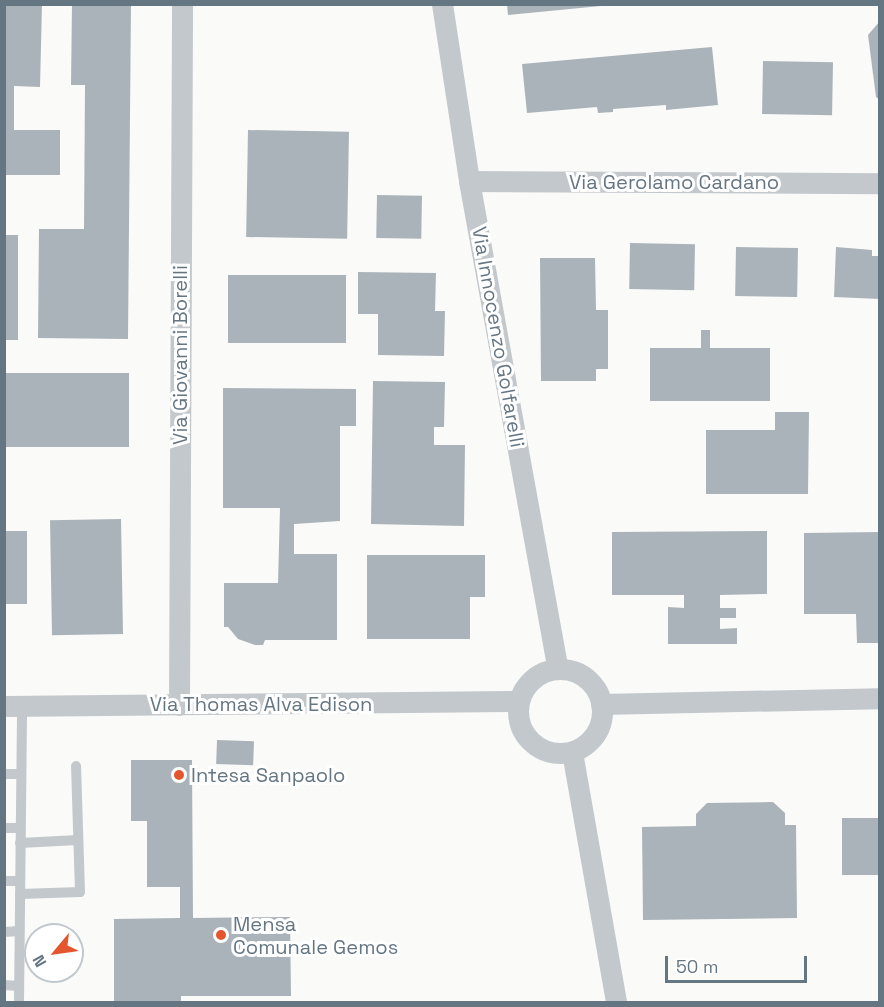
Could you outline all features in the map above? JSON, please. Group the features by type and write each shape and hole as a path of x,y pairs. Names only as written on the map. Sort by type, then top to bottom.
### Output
{"street":[{"name":"Via Giovanni Borelli","path":"179,705 182,4"},
{"name":"Via Innocenzo Golfarelli","path":"442,4 469,181 558,669"},
{"name":"Via Gerolamo Cardano","path":"469,181 879,183"},
{"path":"558,669 581,675 597,692 602,716 592,738 572,752 560,754 536,746 520,726 518,701 533,678 558,669"},
{"path":"601,704 879,698"},
{"name":"Via Thomas Alva Edison","path":"13,705 518,701"},
{"path":"572,752 616,1002"}],"lane":[{"path":"13,705 20,774 19,1002"},
{"path":"20,894 80,892 76,766"},
{"path":"4,774 20,774"},
{"path":"4,828 20,828"},
{"path":"20,843 78,840"},
{"path":"4,881 20,882"},
{"path":"4,932 19,931"},
{"path":"4,985 19,986"}],"building":[{"path":"4,4 42,4 40,87 14,86 14,130 60,130 60,175 4,175"},
{"path":"72,4 131,4 128,339 38,338 39,229 84,229 85,85 71,85"},
{"path":"507,4 601,4 601,6 508,15"},
{"path":"880,21 880,100 876,97 868,35"},
{"path":"712,47 718,105 666,110 666,105 613,109 613,112 598,113 597,107 527,113 522,64"},
{"path":"763,61 833,62 832,115 762,114"},
{"path":"248,130 349,132 347,239 246,237"},
{"path":"377,195 422,196 421,239 376,238"},
{"path":"4,235 18,235 18,340 4,340"},
{"path":"630,243 695,244 694,290 629,289"},
{"path":"736,247 798,248 797,297 735,296"},
{"path":"836,247 872,250 872,256 880,256 880,299 834,297"},
{"path":"540,258 595,258 596,310 608,310 608,369 596,369 596,381 541,381"},
{"path":"358,272 436,273 435,311 445,311 444,356 378,355 378,314 358,314"},
{"path":"228,275 346,275 346,343 228,343"},
{"path":"701,330 710,330 710,348 770,348 770,401 650,401 650,348 701,348"},
{"path":"4,373 129,373 129,447 4,447"},
{"path":"373,381 445,382 444,427 434,427 434,445 465,445 464,526 371,524"},
{"path":"223,388 356,389 356,426 340,426 340,521 294,524 294,554 337,554 337,640 265,640 263,645 255,645 238,639 228,627 224,627 224,583 278,583 280,508 223,508"},
{"path":"775,412 809,412 808,494 706,494 706,430 775,430"},
{"path":"121,519 123,634 52,635 50,520"},
{"path":"4,531 27,531 27,604 4,604"},
{"path":"767,531 767,594 720,595 720,608 736,608 736,618 720,618 720,629 737,628 737,644 668,644 668,607 684,608 684,595 612,595 612,532"},
{"path":"880,532 880,643 857,643 856,614 804,614 804,533"},
{"path":"367,555 485,555 485,597 470,597 470,639 367,639"},
{"path":"217,740 254,741 253,765 216,764"},
{"path":"131,760 192,760 193,918 290,917 291,996 181,996 181,1002 114,1002 114,919 180,918 180,887 147,887 147,821 131,821"},
{"path":"773,802 785,813 785,825 796,825 797,918 643,920 642,827 696,826 696,814 707,803"},
{"path":"842,818 880,818 880,875 842,875"}],"place":[{"name":"Intesa Sanpaolo","path":"179,775"},
{"name":"Mensa Comunale Gemos","path":"221,935"}]}
